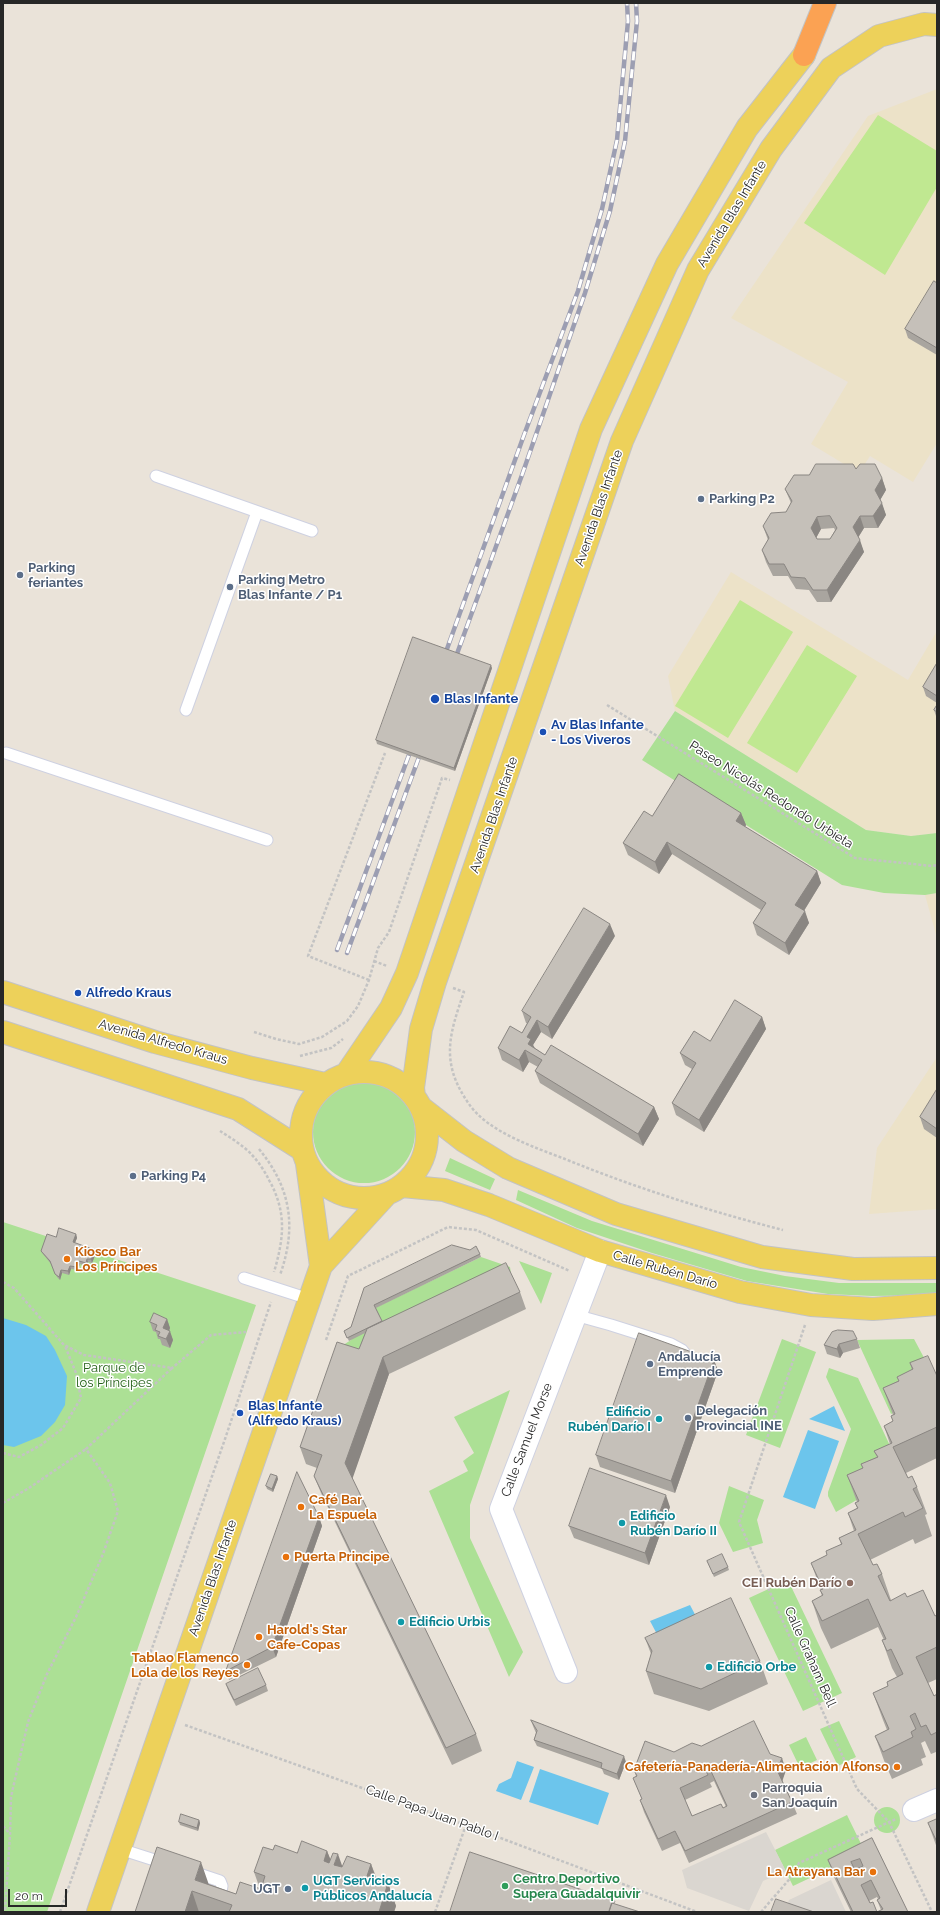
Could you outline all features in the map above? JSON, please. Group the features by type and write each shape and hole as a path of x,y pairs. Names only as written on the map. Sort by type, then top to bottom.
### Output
{"highway":[{"path":"804,55 825,3"}],"main road":[{"name":"Avenida Blas Infante","path":"419,1102 414,1088 421,1029 435,982 622,441 698,270 771,149 831,68 879,36 924,24 937,25"},
{"path":"347,1073 391,1008 407,973 591,429 667,264 747,128 804,55"},
{"name":"Avenida Alfredo Kraus","path":"3,992 155,1042 252,1068 325,1084"},
{"path":"3,1032 238,1109 304,1156 318,1179 332,1190 349,1197 368,1199 394,1190"},
{"path":"321,1266 300,1131 304,1113 312,1097 325,1084 347,1073 365,1071 384,1074 401,1082 419,1102 464,1141 508,1168 616,1214 762,1257 853,1269 937,1268"},
{"path":"321,1266 394,1190 417,1170 426,1151 428,1130 419,1102"},
{"name":"Calle Rubén Darío","path":"394,1190 444,1190 481,1202 600,1251 740,1292 811,1305 873,1309 937,1304"},
{"name":"Avenida Blas Infante","path":"98,1912 321,1266"}],"street":[{"name":"Calle Samuel Morse","path":"566,1672 500,1509 600,1251"},
{"path":"914,1810 937,1800"}],"lane":[{"path":"156,476 312,531"},
{"path":"186,710 257,512"},
{"path":"6,753 267,840"},
{"path":"244,1278 310,1299"},
{"path":"575,1315 611,1324 671,1344 682,1350 686,1356 684,1359"},
{"path":"120,1849 220,1881 222,1886 218,1907"}],"path":[{"name":"Paseo Nicolás Redondo Urbieta","path":"607,705 855,858 932,866 937,864"},
{"path":"369,980 308,956 386,753"},
{"path":"254,1032 299,1044 322,1037 347,1020 358,1006 369,980 378,948 389,932 442,778 456,782"},
{"path":"384,972 388,960"},
{"path":"374,962 386,966"},
{"path":"456,982 453,988 464,992 450,1040 450,1061 458,1085 469,1105 487,1122 521,1142 651,1192 783,1230"},
{"path":"298,1057 331,1048 347,1037"},
{"path":"220,1131 252,1154 277,1194 281,1212 281,1247 272,1277"},
{"path":"254,1144 260,1149 278,1175 287,1202 290,1232 286,1259 280,1276"},
{"path":"326,1340 348,1276 448,1227 476,1230 571,1271"},
{"path":"3,1282 14,1288 64,1345 76,1373 81,1398 63,1428 41,1445 19,1457 3,1453"},
{"path":"60,1912 225,1439 270,1304"},
{"name":"Calle Graham Bell","path":"811,1305 739,1522 857,1789 889,1822 932,1912"},
{"path":"3,1503 29,1488 86,1449 172,1368 211,1335 246,1332"},
{"path":"64,1345 84,1355 172,1368"},
{"path":"5,1912 11,1796 28,1722 47,1674 76,1618 103,1554 118,1511 110,1483 86,1449"},
{"name":"Calle Papa Juan Pablo I","path":"165,1718 466,1824 697,1912"},
{"path":"760,1912 793,1875 799,1863 914,1810"},
{"path":"435,1912 466,1824"},
{"path":"3,1826 10,1834"}],"shaded area":[{"path":"937,89 937,443 913,482 870,456 859,473 811,444 848,382 731,318 868,116"},
{"path":"731,572 908,680 937,631 937,833 911,836 866,830 675,711 668,676"},
{"path":"937,893 937,938 925,895"},
{"path":"937,1057 937,1209 869,1214 877,1148"},
{"path":"766,1832 786,1871 763,1881 749,1911 687,1888 682,1870"},
{"path":"831,1880 846,1912 784,1912 789,1900"}],"green space":[{"path":"878,115 937,151 937,187 885,275 804,223"},
{"path":"740,600 793,632 728,738 675,706"},
{"path":"807,645 857,676 797,773 747,743"},
{"path":"675,711 866,830 911,836 937,833 937,893 925,895 884,893 842,885 642,760"},
{"path":"364,1081 383,1085 400,1096 411,1113 415,1132 411,1151 400,1168 383,1179 364,1183 345,1179 328,1168 317,1151 313,1132 317,1113 328,1096 345,1085"},
{"path":"450,1158 495,1179 490,1190 445,1171"},
{"path":"518,1190 592,1221 741,1267 785,1276 839,1283 937,1283 937,1295 872,1296 828,1294 747,1281 652,1253 577,1228 516,1200"},
{"name":"Parque de los Príncipes","path":"3,1222 256,1305 47,1912 3,1912"},
{"path":"481,1257 510,1267 512,1280 371,1351 337,1349 351,1340 375,1308"},
{"path":"519,1261 552,1273 541,1304"},
{"path":"782,1339 816,1352 780,1448 746,1435"},
{"path":"914,1339 937,1382 908,1406 891,1414 857,1340"},
{"path":"829,1368 858,1378 893,1452 886,1483 836,1512 828,1496 828,1492 851,1429 826,1377"},
{"path":"510,1390 470,1505 470,1538 523,1652 509,1677 429,1491 468,1471 463,1461 474,1453 454,1417"},
{"path":"729,1486 764,1500 757,1520 763,1543 733,1552 719,1523"},
{"path":"788,1580 842,1693 803,1711 749,1598"},
{"path":"839,1721 856,1757 838,1766 820,1729"},
{"path":"806,1737 817,1760 800,1768 789,1745"},
{"path":"887,1807 896,1811 900,1820 896,1829 887,1833 878,1829 874,1820 878,1811"},
{"path":"847,1815 865,1852 793,1886 775,1850"}],"water":[{"path":"3,1318 26,1325 46,1336 55,1350 67,1376 65,1405 55,1422 41,1436 14,1447 3,1445"},
{"path":"834,1406 845,1431 809,1419"},
{"path":"808,1430 839,1441 815,1509 783,1497"},
{"path":"690,1605 699,1622 659,1638 650,1621"},
{"path":"517,1761 534,1767 521,1800 496,1791 499,1784 511,1778"},
{"path":"540,1769 609,1793 598,1825 529,1802"}],"building":[{"path":"934,281 937,283 937,348 905,329"},
{"path":"816,464 853,464 856,469 860,464 875,464 882,478 875,490 882,503 873,516 860,516 853,527 860,540 827,590 813,590 805,578 791,577 784,564 769,564 762,550 769,538 763,526 771,513 786,512 792,501 785,489 794,475 809,475","holes":["830,516 837,528 830,539 817,539 811,528 817,517"]},
{"path":"413,637 491,665 454,768 376,740"},
{"path":"937,663 937,696 923,687"},
{"path":"937,705 937,712 934,710"},
{"path":"679,774 741,813 736,821 817,871 795,905 805,911 785,943 753,923 766,903 667,842 655,862 623,843 644,811 652,816"},
{"path":"584,908 610,924 548,1027 537,1020 527,1037 531,1039 528,1044 545,1055 551,1045 654,1107 638,1134 535,1071 542,1060 525,1050 519,1060 498,1048 510,1026 522,1033 531,1017 522,1011"},
{"path":"735,1000 762,1017 699,1120 672,1103 696,1063 680,1053 694,1031 710,1041"},
{"path":"937,1089 937,1129 920,1117"},
{"path":"59,1228 76,1234 73,1242 95,1250 91,1259 87,1259 86,1263 79,1261 77,1267 70,1266 68,1271 61,1270 59,1277 55,1274 50,1261 41,1251 47,1234 56,1237"},
{"path":"452,1245 470,1250 476,1246 480,1254 374,1305 382,1321 347,1338 344,1331 351,1327 364,1288"},
{"name":"Edificio Urbis","path":"506,1263 520,1292 383,1357 345,1463 476,1734 446,1748 314,1476 322,1455 300,1447 337,1342 359,1349 367,1329"},
{"path":"154,1313 167,1319 163,1328 170,1331 166,1339 158,1336 160,1332 155,1330 157,1325 150,1322"},
{"path":"838,1330 853,1331 857,1339 839,1344 837,1349 824,1345 832,1332"},
{"name":"Edificio Rubén Darío I","path":"639,1333 714,1360 671,1481 596,1455"},
{"path":"928,1356 937,1376 937,1427 893,1447 908,1478 912,1476 917,1487 913,1489 923,1508 905,1517 903,1512 858,1534 873,1565 877,1564 882,1574 878,1576 890,1601 905,1593 907,1597 923,1590 935,1616 937,1615 937,1647 916,1657 934,1696 937,1694 937,1732 931,1735 926,1725 921,1727 915,1713 910,1716 916,1729 911,1732 913,1737 883,1752 875,1736 889,1729 873,1693 888,1686 887,1682 903,1674 891,1649 887,1651 882,1640 886,1639 868,1599 822,1621 812,1601 823,1595 820,1590 823,1589 811,1563 827,1555 826,1551 842,1544 839,1538 856,1530 848,1513 858,1508 855,1503 859,1501 847,1475 863,1468 861,1464 878,1457 874,1451 892,1443 884,1426 893,1421 891,1416 895,1414 883,1388 899,1381 897,1377 913,1369 910,1363"},
{"name":"Edificio Rubén Darío II","path":"590,1468 666,1495 645,1553 569,1526"},
{"path":"297,1472 319,1517 272,1647 226,1671"},
{"path":"271,1474 277,1476 272,1489 266,1486"},
{"path":"722,1554 728,1567 713,1574 707,1561"},
{"name":"Edificio Orbe","path":"731,1598 760,1661 701,1689 646,1671 652,1651 645,1638"},
{"path":"258,1668 266,1685 234,1700 226,1684"},
{"path":"531,1720 624,1756 617,1774 601,1768 602,1763 534,1740 537,1731"},
{"name":"Parroquia San Joaquín","path":"754,1721 770,1754 782,1758 777,1770 792,1802 685,1851 675,1831 658,1839 640,1800 642,1799 633,1778 637,1776 634,1770 645,1741 674,1752 692,1743 701,1746","holes":["710,1769 727,1806 723,1808 721,1804 692,1816 680,1788 708,1775 706,1771"]},
{"path":"181,1814 199,1820 197,1828 179,1822"},
{"path":"937,1819 937,1842 928,1823"},
{"path":"872,1838 908,1912 877,1912 853,1912 828,1860","holes":["860,1859 863,1866 855,1870 851,1862","871,1880 880,1898 877,1900 883,1909 877,1912 873,1902 870,1903 861,1885"]},
{"path":"302,1841 327,1851 324,1861 329,1863 333,1853 338,1854 334,1865 342,1867 347,1856 371,1864 367,1876 388,1883 379,1912 229,1912 232,1905 192,1891 185,1912 135,1912 157,1847 201,1862 195,1880 236,1894 240,1882 261,1889 265,1876 254,1872 263,1847 273,1850 275,1845 297,1853"},
{"name":"Centro Deportivo Supera Guadalquivir","path":"470,1852 615,1901 612,1903 609,1912 450,1912"},
{"path":"776,1899 814,1912 771,1912"},
{"path":"612,1903 640,1912 609,1912"}],"railway":[{"path":"443,660 524,435 578,291 602,209 617,140 628,21 627,3"},
{"path":"454,662 522,475 585,293 610,211 625,141 637,21 636,3"},
{"path":"337,950 413,744"},
{"path":"347,953 422,749"}],"place":[{"name":"Parking P2","path":"701,499"},
{"name":"Parking feriantes","path":"20,575"},
{"name":"Parking Metro Blas Infante / P1","path":"230,587"},
{"name":"Blas Infante","path":"435,699"},
{"name":"Av Blas Infante - Los Viveros","path":"543,732"},
{"name":"Alfredo Kraus","path":"78,993"},
{"name":"Parking P4","path":"133,1176"},
{"name":"Kiosco Bar Los Príncipes","path":"67,1259"},
{"name":"Andalucía Emprende","path":"650,1364"},
{"name":"Blas Infante (Alfredo Kraus)","path":"240,1413"},
{"name":"Delegación Provincial INE","path":"688,1418"},
{"name":"Edificio Rubén Darío I","path":"659,1419"},
{"name":"Café Bar La Espuela","path":"301,1507"},
{"name":"Edificio Rubén Darío II","path":"622,1523"},
{"name":"Puerta Principe","path":"286,1557"},
{"name":"CEI Rubén Darío","path":"850,1583"},
{"name":"Edificio Urbis","path":"401,1622"},
{"name":"Harold's Star Cafe-Copas","path":"259,1637"},
{"name":"Tablao Flamenco Lola de los Reyes","path":"247,1665"},
{"name":"Edificio Orbe","path":"709,1667"},
{"name":"Cafetería-Panadería-Alimentación Alfonso","path":"897,1767"},
{"name":"Parroquia San Joaquín","path":"754,1795"},
{"name":"La Atrayana Bar","path":"873,1872"},
{"name":"Centro Deportivo Supera Guadalquivir","path":"505,1886"},
{"name":"UGT Servicios Públicos Andalucía","path":"305,1888"},
{"name":"UGT","path":"288,1889"}]}
